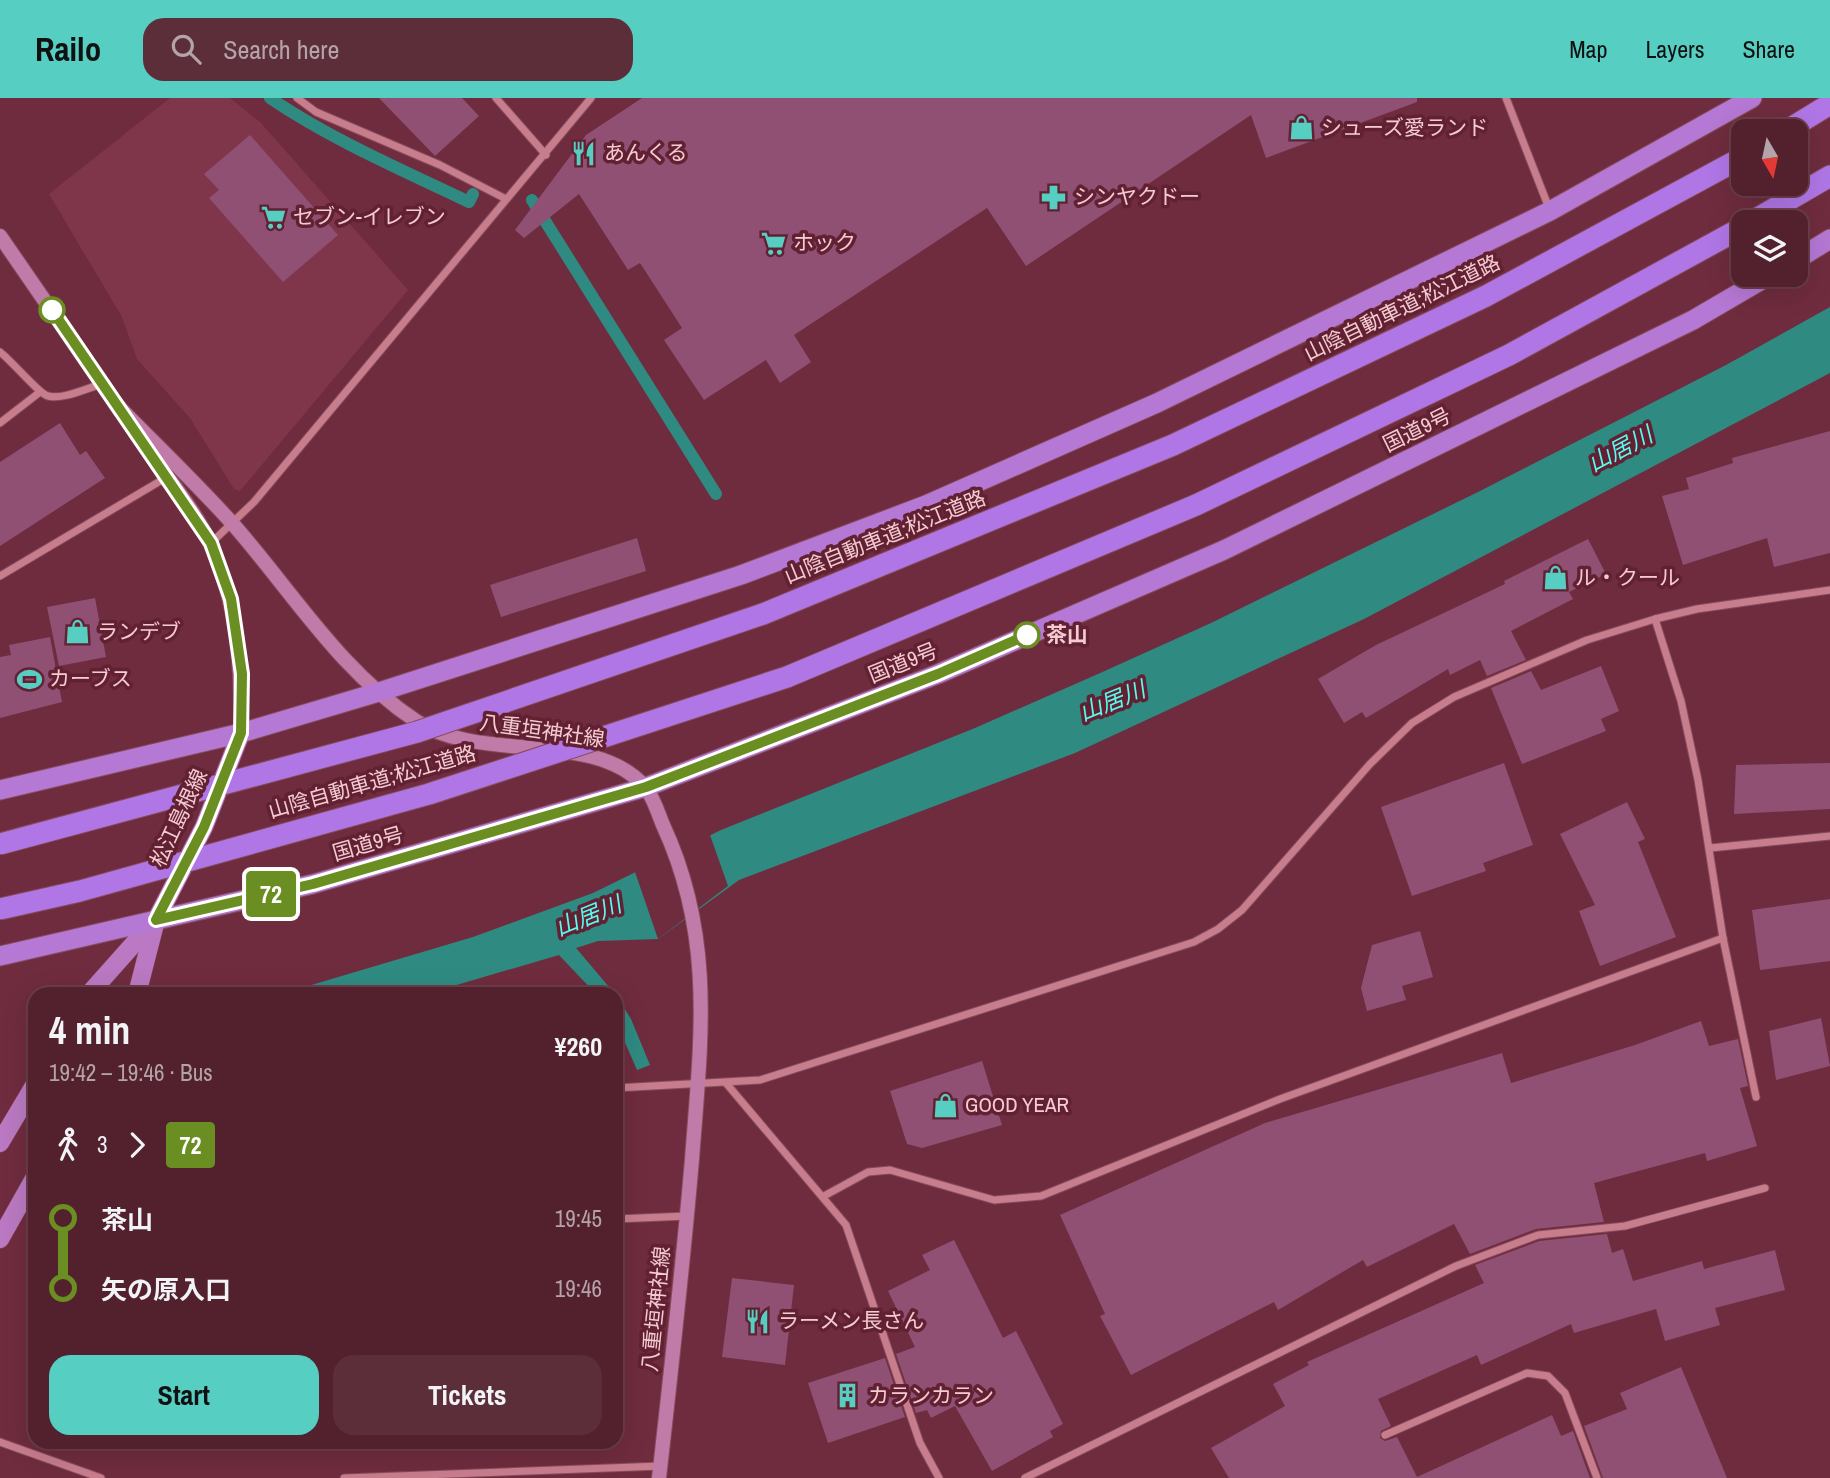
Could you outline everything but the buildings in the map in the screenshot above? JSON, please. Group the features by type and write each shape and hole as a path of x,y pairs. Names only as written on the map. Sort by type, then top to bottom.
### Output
{"highway":[{"path":"0,790 241,733 379,692 741,575 926,505 1157,403 1550,211 1752,98"},
{"path":"1806,119 1830,104"},
{"name":"山陰自動車道;松江道路","path":"0,844 417,732 763,614 1173,445 1486,296 1731,163"},
{"path":"1772,210 1830,176"},
{"name":"山陰自動車道;松江道路","path":"0,909 80,891 429,794 787,677 1196,505 1509,355 1731,234"},
{"path":"1808,253 1830,239"},
{"name":"国道9号","path":"0,956 313,884 646,787 938,674 1224,550 1693,320 1749,287"}],"main road":[{"name":"八重垣神社線","path":"0,236 211,543 231,599 242,674 241,733"},
{"name":"八重垣神社線","path":"115,403 232,523 331,646 379,692 419,723 467,741 605,758 646,787 672,844 694,909 701,1003 698,1083 687,1216 660,1472"},
{"name":"松江島根線","path":"139,987 156,920 204,827 241,733"},
{"name":"松江島根線","path":"95,987 156,920"},
{"path":"0,1143 28,1096"},
{"path":"0,1239 28,1189"}],"street":[{"path":"298,98 316,112 440,165 506,199"},
{"path":"496,98 546,155"},
{"path":"211,543 263,492 591,98"},
{"path":"1506,98 1550,211"},
{"path":"0,352 16,364 40,392 58,396 103,384"},
{"path":"0,423 40,392"},
{"path":"0,576 167,477"},
{"path":"623,1088 760,1080 1194,942 1218,929 1242,910 1370,764 1412,723 1454,697 1587,640 1655,619 1697,609 1830,590"},
{"path":"1655,619 1681,701 1710,848 1723,938 1756,1097"},
{"path":"1710,848 1830,836"},
{"path":"824,1196 868,1172 890,1170 994,1200 1041,1196 1280,1099 1723,938"},
{"path":"726,1083 846,1225 904,1401 920,1443 939,1478"},
{"path":"1026,1478 1456,1266 1538,1235 1625,1226 1765,1188"},
{"path":"623,1219 687,1216"},
{"path":"1385,1435 1527,1373 1548,1376 1565,1393 1597,1478"},
{"path":"0,1442 101,1478"},
{"path":"344,1478 660,1472"}],"shaded area":[{"path":"170,98 230,98 261,123 408,290 240,491 234,489 190,418 137,359 122,317 49,194"}],"water":[{"name":"山居川","path":"1830,307 1830,373 1364,619 1075,753 739,880 658,939 598,941 576,948 609,987 589,987 559,955 450,987 305,987 473,937 593,893 721,830 975,728 1211,623 1480,491 1726,365"},
{"path":"623,1006 650,1065 637,1070 623,1038"}],"pier":[{"path":"710,835 728,886 658,939 635,872"},
{"path":"28,1035 28,1083 0,1088 0,1040"}],"waterway":[{"path":"270,98 343,141 418,178 469,202 473,194"},
{"path":"532,200 716,494"}],"bus line":[{"name":"72","path":"52,310 211,543 231,599 242,674 241,733 204,827 156,920 313,884 646,787 938,674 1027,635"}],"place":[{"name":"シューズ愛ランド","path":"1301,128"},
{"name":"あんくる","path":"584,153"},
{"name":"シンヤクドー","path":"1054,197"},
{"name":"セブン-イレブン","path":"273,217"},
{"name":"ホック","path":"773,243"},
{"name":"ル・クール","path":"1555,578"},
{"name":"ランデブ","path":"77,632"},
{"name":"茶山","path":"1027,635"},
{"name":"カーブス","path":"29,679"},
{"name":"GOOD YEAR","path":"945,1105"},
{"name":"ラーメン長さん","path":"758,1321"},
{"name":"カランカラン","path":"848,1396"}]}
